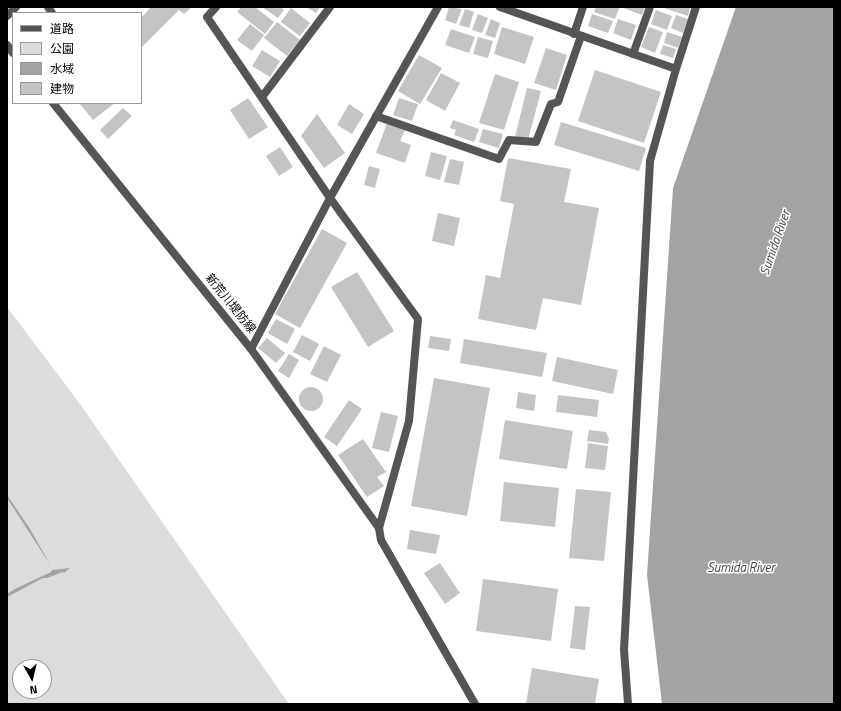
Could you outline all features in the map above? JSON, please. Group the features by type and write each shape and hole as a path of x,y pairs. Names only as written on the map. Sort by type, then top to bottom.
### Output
{"street":[{"path":"7,16 16,7"},
{"path":"216,7 207,17 330,198 418,319 409,421 379,528 381,540 475,704"},
{"path":"262,97 330,7"},
{"path":"251,349 330,198 438,7"},
{"path":"500,7 676,69"},
{"path":"376,116 499,159 509,140 536,142 551,104 558,102 578,35 584,7"},
{"path":"633,54 650,7"},
{"path":"628,704 624,650 650,161 676,69 696,7"},
{"name":"新荒川堤防線","path":"54,104 251,349 379,528"}],"green space":[{"path":"7,307 80,404 289,704 7,704"}],"water":[{"name":"Sumida River","path":"736,7 834,7 834,704 662,704 647,575 673,188"},
{"path":"7,495 30,529 51,566 7,498"},
{"path":"70,568 64,573 63,572 43,578 7,597 7,594 15,589 51,572 52,570"}],"building":[{"path":"151,7 188,7 190,9 184,14 179,10 142,47 142,17"},
{"path":"241,7 255,7 274,22 265,34 237,12"},
{"path":"262,7 281,7 284,10 278,18"},
{"path":"306,7 320,7 316,13"},
{"path":"449,7 462,9 456,24 445,20"},
{"path":"596,7 619,8 615,19 594,12"},
{"path":"621,7 645,7 642,15"},
{"path":"661,7 690,7 688,16"},
{"path":"291,8 310,23 300,36 281,22"},
{"path":"465,9 474,12 469,28 459,25"},
{"path":"656,10 672,16 667,30 651,24"},
{"path":"478,14 488,18 482,33 472,30"},
{"path":"592,14 613,21 608,33 588,26"},
{"path":"676,15 688,19 683,33 671,28"},
{"path":"491,19 500,23 495,38 485,35"},
{"path":"618,19 636,25 631,40 613,33"},
{"path":"277,22 300,40 287,56 264,38"},
{"path":"250,24 264,35 252,51 237,40"},
{"path":"502,27 534,37 525,64 494,54"},
{"path":"649,27 663,32 655,53 641,47"},
{"path":"451,29 475,37 469,53 445,45"},
{"path":"667,32 682,37 678,48 664,43"},
{"path":"478,37 493,41 488,58 473,54"},
{"path":"663,45 676,49 673,58 660,54"},
{"path":"546,48 567,55 556,90 534,83"},
{"path":"262,50 280,61 270,77 252,66"},
{"path":"419,55 442,68 420,104 398,91"},
{"path":"595,70 661,92 644,143 578,121"},
{"path":"441,73 460,83 445,111 426,100"},
{"path":"495,74 519,82 504,130 479,123"},
{"path":"527,88 541,91 528,140 515,137"},
{"path":"248,98 268,127 249,139 230,110"},
{"path":"399,98 418,104 412,121 393,115"},
{"path":"80,104 114,104 93,120"},
{"path":"349,104 364,114 352,134 337,125"},
{"path":"123,108 132,116 108,139 100,130"},
{"path":"317,114 345,153 324,168 301,136"},
{"path":"453,120 479,129 474,142 454,135 456,130 450,128"},
{"path":"561,122 646,148 639,171 554,145"},
{"path":"387,123 405,130 400,141 411,145 405,163 376,153"},
{"path":"483,129 503,134 499,148 479,142"},
{"path":"280,147 293,167 279,176 266,156"},
{"path":"431,152 447,156 440,180 425,176"},
{"path":"508,158 571,169 564,202 599,208 581,305 543,298 536,330 478,319 486,275 500,278 514,204 500,201"},
{"path":"450,159 464,162 459,185 444,182"},
{"path":"369,166 380,169 375,188 364,185"},
{"path":"438,213 460,218 454,246 432,241"},
{"path":"322,229 347,243 300,328 275,314"},
{"path":"357,272 394,331 368,347 331,287"},
{"path":"276,319 295,329 287,344 268,333"},
{"path":"302,335 319,344 310,361 293,352"},
{"path":"430,336 451,339 449,351 428,348"},
{"path":"267,338 285,353 276,363 258,348"},
{"path":"464,339 547,353 542,377 460,363"},
{"path":"324,346 341,355 327,382 310,374"},
{"path":"289,354 299,360 289,378 278,371"},
{"path":"557,357 618,370 613,394 552,381"},
{"path":"434,378 490,388 467,516 411,506"},
{"path":"311,387 320,390 323,399 320,408 311,411 302,408 299,399 302,390"},
{"path":"518,392 536,395 534,411 516,408"},
{"path":"558,395 599,400 597,417 556,412"},
{"path":"349,400 362,409 337,446 324,437"},
{"path":"381,412 398,416 389,452 372,448"},
{"path":"505,420 573,431 567,469 499,459"},
{"path":"589,430 606,432 609,439 608,444 587,441"},
{"path":"363,439 386,472 377,477 384,486 367,497 338,455"},
{"path":"588,443 608,446 605,470 585,468"},
{"path":"504,482 559,488 555,527 500,521"},
{"path":"576,489 611,492 604,561 569,558"},
{"path":"410,530 440,535 436,554 407,549"},
{"path":"440,563 460,593 445,604 424,573"},
{"path":"483,579 558,589 551,641 476,631"},
{"path":"575,606 590,607 585,650 570,648"},
{"path":"532,668 599,679 595,704 526,704"}]}
